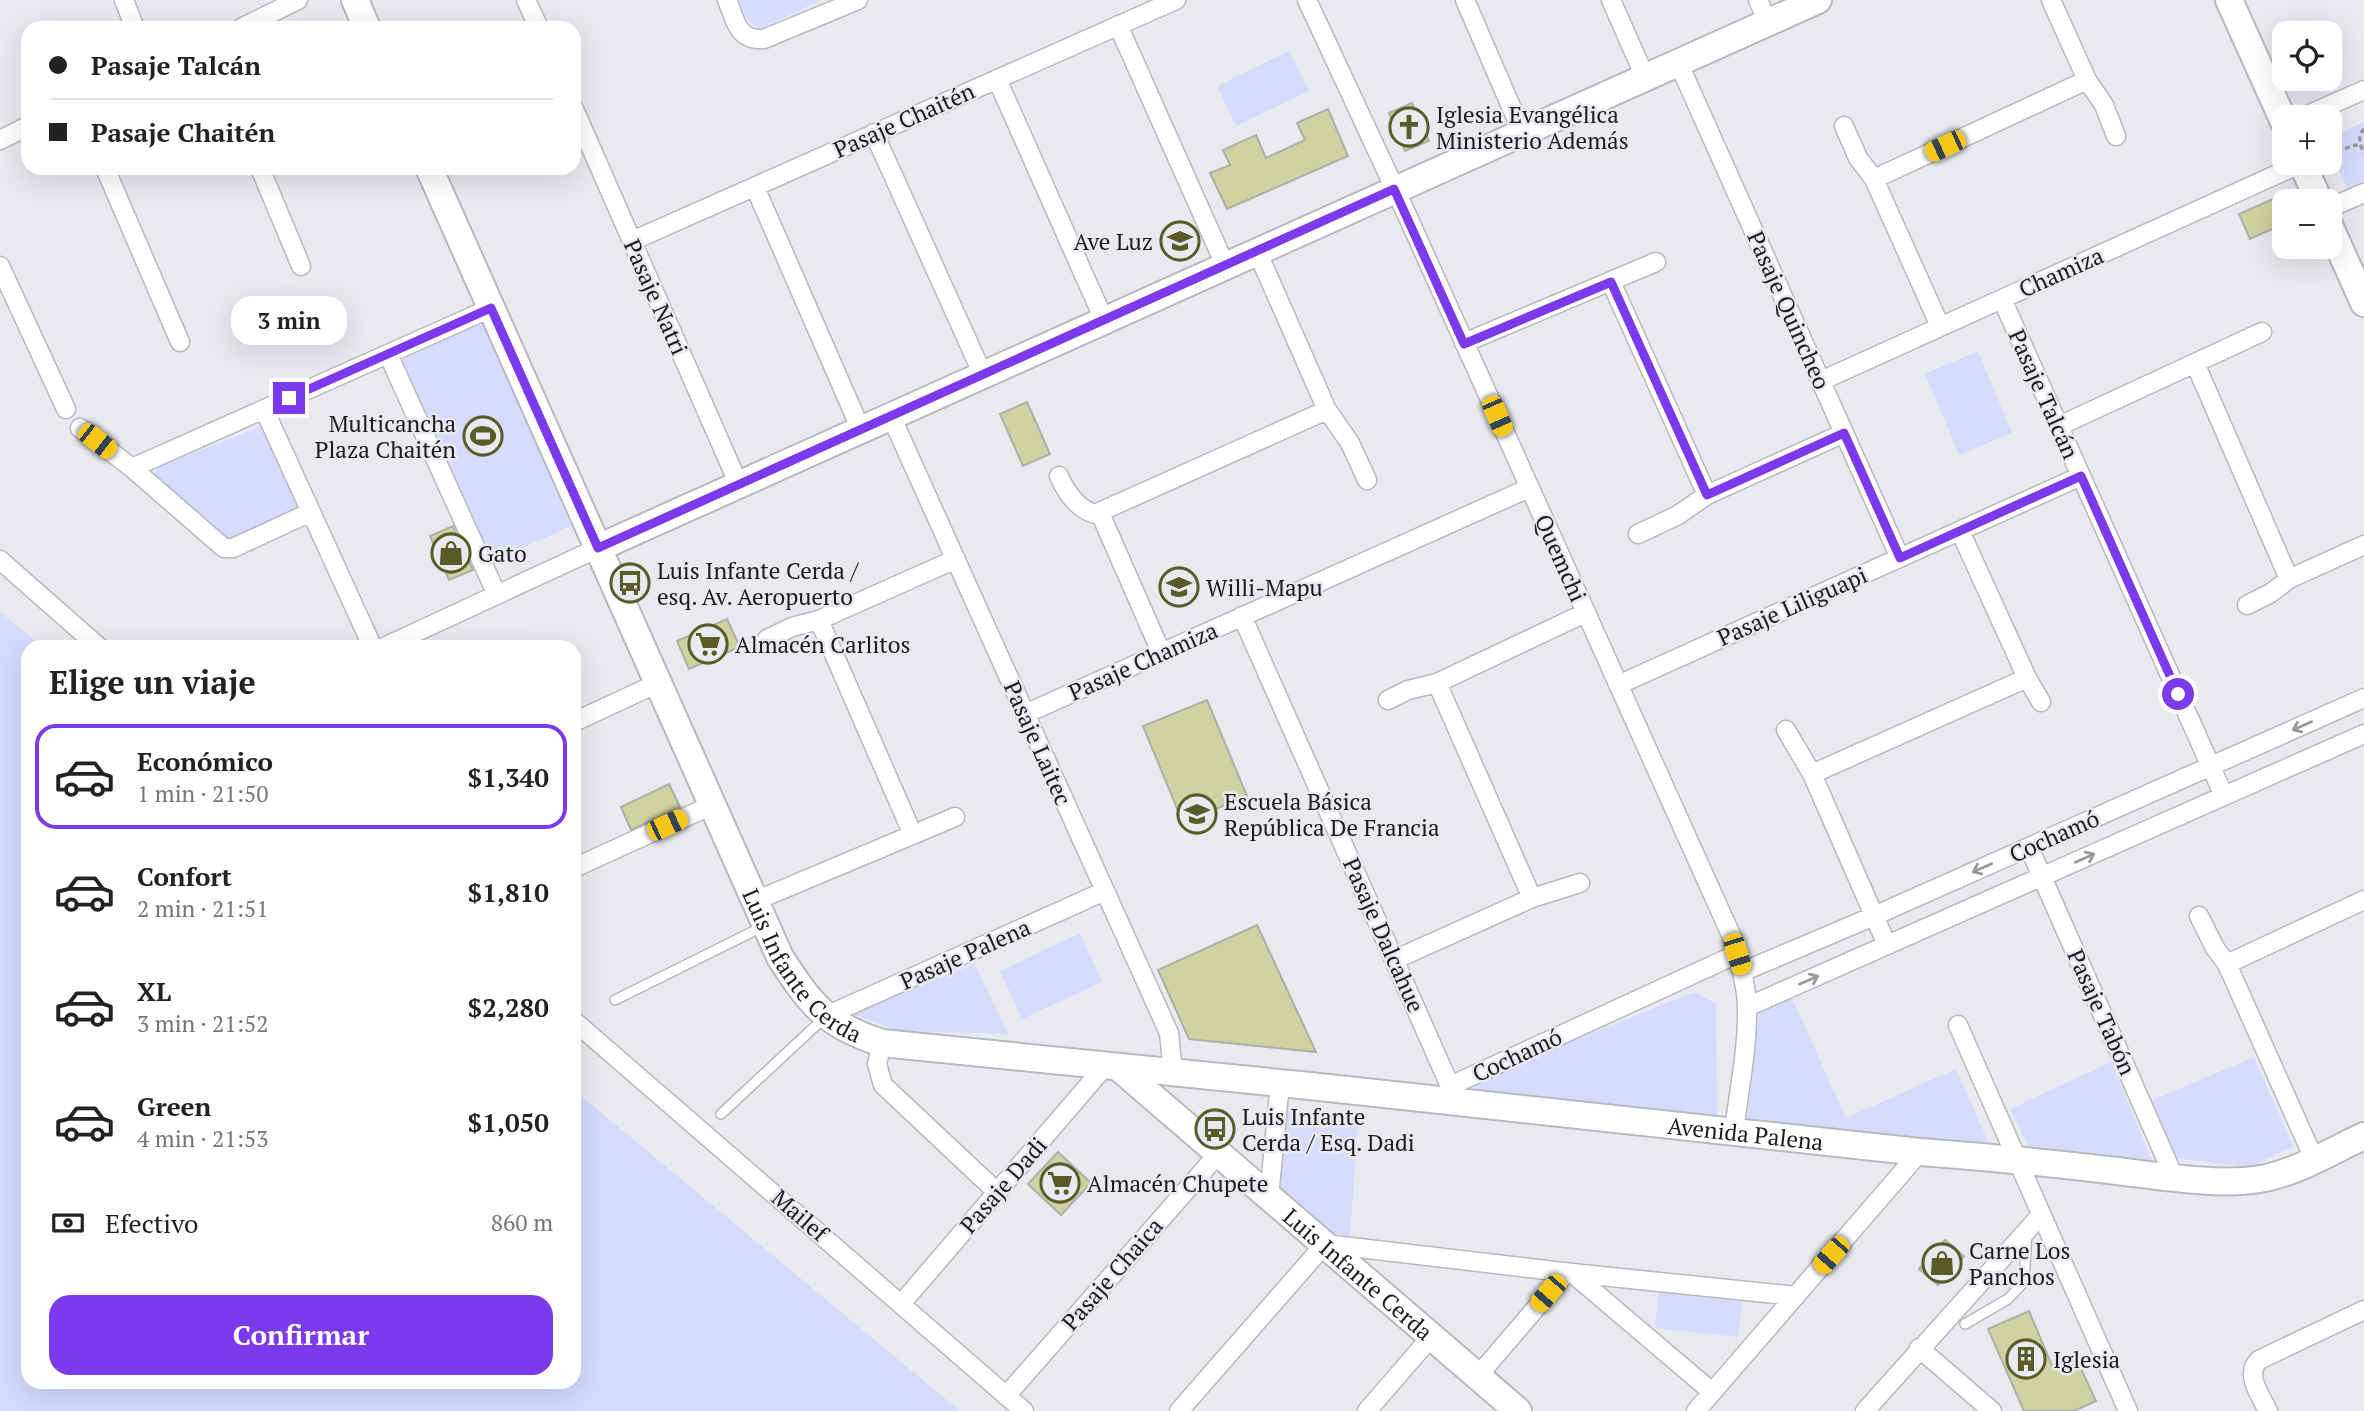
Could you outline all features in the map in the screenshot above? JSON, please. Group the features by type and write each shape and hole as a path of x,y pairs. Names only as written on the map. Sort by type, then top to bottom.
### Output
{"street":[{"path":"124,0 132,21"},
{"path":"255,21 298,0"},
{"path":"355,0 364,21"},
{"path":"526,0 536,21"},
{"path":"727,0 742,34 752,40 764,39 858,0"},
{"name":"Pasaje Chaitén","path":"632,241 1176,0"},
{"name":"Quemchi","path":"1307,0 1725,921 1742,972 1747,1007 1734,1131"},
{"path":"1465,0 1522,132"},
{"path":"1611,0 1646,77"},
{"path":"399,640 861,429 1646,77 1678,62 1763,11 1818,0"},
{"path":"2051,0 2087,80 2104,105 2116,136"},
{"path":"2230,0 2276,105"},
{"path":"1118,26 1225,265"},
{"name":"Pasaje Quincheo","path":"1678,62 1900,558"},
{"path":"997,79 1104,320"},
{"path":"1874,179 2087,80"},
{"path":"2330,105 2364,90"},
{"name":"Pasaje Natri","path":"581,125 739,485"},
{"path":"1844,126 1858,158 1874,179 1940,326"},
{"path":"0,139 21,130"},
{"path":"874,134 983,375"},
{"path":"108,175 180,342"},
{"path":"263,175 301,266"},
{"name":"Luis Infante Cerda","path":"432,175 780,957 809,1001 848,1031 882,1043 1112,1066 1219,1153 1518,1411"},
{"name":"Chamiza","path":"1821,381 2276,175"},
{"path":"755,187 861,429"},
{"path":"2342,202 2364,193"},
{"path":"1257,251 1327,410 1346,436 1367,480"},
{"path":"2342,254 2364,303"},
{"path":"1464,344 1656,262"},
{"path":"0,266 66,409"},
{"path":"1611,282 1707,495"},
{"name":"Pasaje Talcán","path":"2002,299 2224,796"},
{"path":"132,468 491,308"},
{"path":"2059,426 2262,332"},
{"path":"388,354 497,595"},
{"path":"2195,363 2289,579"},
{"path":"264,409 369,640"},
{"path":"1059,476 1071,498 1091,513 1100,513 1327,410"},
{"name":"Pasaje Laitec","path":"891,416 1169,1033 1173,1073"},
{"path":"80,428 132,468 224,548 233,548 311,512"},
{"path":"1638,534 1678,515 1707,495 1844,433"},
{"name":"Pasaje Liliguapi","path":"1618,684 2081,476"},
{"name":"Pasaje Chamiza","path":"1025,713 1529,488"},
{"path":"1100,513 1161,652"},
{"path":"1960,531 2027,678 2041,702"},
{"path":"2247,605 2271,593 2289,579 2364,545"},
{"path":"0,559 91,640"},
{"path":"767,639 819,620 956,559"},
{"path":"1388,700 1408,690 1437,683 1586,613"},
{"name":"Pasaje Dalcahue","path":"1242,616 1394,960 1450,1094"},
{"path":"819,620 913,835"},
{"path":"1812,774 2027,678"},
{"path":"581,719 658,683"},
{"path":"1437,683 1532,898"},
{"name":"Cochamó","path":"1742,972 2364,698"},
{"path":"1786,730 1812,774 1887,945"},
{"name":"Cochamó","path":"1747,1007 2364,734"},
{"path":"581,865 712,804"},
{"path":"755,901 955,817"},
{"name":"Pasaje Tabón","path":"2029,847 2174,1177"},
{"path":"1394,960 1532,898 1580,883"},
{"name":"Pasaje Palena","path":"826,1016 1105,891"},
{"path":"2227,964 2364,900"},
{"path":"2199,916 2215,948 2227,964 2314,1159"},
{"name":"Cochamó","path":"1450,1094 1737,954"},
{"path":"1958,1026 2128,1411"},
{"name":"Mailef","path":"581,1027 694,1122 1024,1411"},
{"path":"882,1043 877,1064 883,1086 997,1192"},
{"name":"Avenida Palena","path":"1112,1066 1280,1083 1450,1094 1920,1152 2236,1181 2260,1179 2284,1172 2364,1136"},
{"name":"Pasaje Dadi","path":"901,1304 997,1192 1112,1066"},
{"path":"1269,1197 1280,1083"},
{"path":"1696,1411 1920,1152"},
{"name":"Pasaje Chaica","path":"1006,1395 1219,1153"},
{"path":"1865,1411 2041,1215"},
{"path":"1179,1411 1325,1244 1796,1296"},
{"path":"1477,1377 1569,1273"},
{"path":"1569,1273 1712,1392"},
{"path":"2268,1411 2253,1379 2255,1364 2364,1311"},
{"path":"1367,1411 1431,1337"},
{"path":"1919,1349 1992,1411"}],"lane":[{"path":"615,1000 766,925"},
{"path":"721,1114 826,1016"},
{"path":"1965,1324 2008,1298 2024,1282 2027,1230"}],"path":[{"path":"2364,129 2359,144 2364,153"},
{"path":"2342,150 2359,144"}],"shaded area":[{"path":"738,0 821,0 759,30 748,20"},
{"path":"1289,51 1309,91 1236,126 1217,86"},
{"path":"2364,122 2364,182 2348,190 2341,175 2342,132"},
{"path":"483,322 571,526 491,562 397,362"},
{"path":"1978,351 2012,433 1959,455 1925,374"},
{"path":"266,424 305,511 230,541 154,477 157,468"},
{"path":"0,612 34,640 21,640 21,1389 581,1389 581,1096 960,1411 0,1411"},
{"path":"1080,933 1102,982 1022,1019 1000,971"},
{"path":"975,964 1008,1034 899,1031 847,1012"},
{"path":"1694,992 1716,1003 1717,1118 1476,1090 1475,1081"},
{"path":"1792,998 1846,1118 1956,1069 1992,1150 1747,1120 1759,1013"},
{"path":"2254,1057 2293,1146 2251,1167 2174,1158 2150,1101"},
{"path":"2111,1062 2152,1160 2028,1146 2010,1109"},
{"path":"1284,1108 1358,1118 1350,1237 1330,1232 1275,1189"},
{"path":"1659,1285 1743,1295 1738,1337 1655,1328"}],"building":[{"name":"Iglesia Evangélica Ministerio Además","path":"1412,103 1429,141 1405,151 1389,113"},
{"path":"1328,109 1348,156 1227,209 1210,173 1230,165 1223,150 1256,135 1266,158 1305,140 1297,123"},
{"path":"2272,199 2272,229 2250,239 2239,214"},
{"path":"1027,402 1050,454 1023,466 1000,414"},
{"name":"Gato","path":"453,526 473,570 449,580 430,536"},
{"name":"Almacén Carlitos","path":"727,619 740,647 689,669 677,641"},
{"path":"1207,700 1247,796 1183,823 1143,726"},
{"path":"669,784 680,807 631,830 621,807"},
{"path":"1257,925 1316,1052 1189,1039 1158,970"},
{"name":"Almacén Chupete","path":"1058,1152 1091,1183 1061,1215 1028,1184"},
{"name":"Carne Los Panchos","path":"1945,1240 1964,1256 1938,1285 1919,1269"},
{"name":"Iglesia","path":"2029,1311 2053,1368 2076,1358 2096,1401 2074,1411 2024,1411 1988,1329"}],"place":[{"name":"Iglesia Evangélica Ministerio Además","path":"1409,127"},
{"name":"Ave Luz","path":"1180,241"},
{"name":"Multicancha Plaza Chaitén","path":"483,436"},
{"name":"Gato","path":"451,553"},
{"name":"Luis Infante Cerda / esq. Av. Aeropuerto","path":"630,583"},
{"name":"Willi-Mapu","path":"1179,587"},
{"name":"Almacén Carlitos","path":"708,644"},
{"name":"Escuela Básica República De Francia","path":"1197,814"},
{"name":"Luis Infante Cerda / Esq. Dadi","path":"1215,1129"},
{"name":"Almacén Chupete","path":"1060,1183"},
{"name":"Carne Los Panchos","path":"1942,1263"},
{"name":"Iglesia","path":"2026,1359"}],"route":[{"path":"289,398 491,308 598,548 1394,189 1464,344 1611,282 1707,495 1844,433 1900,558 2081,476 2178,694"}]}
